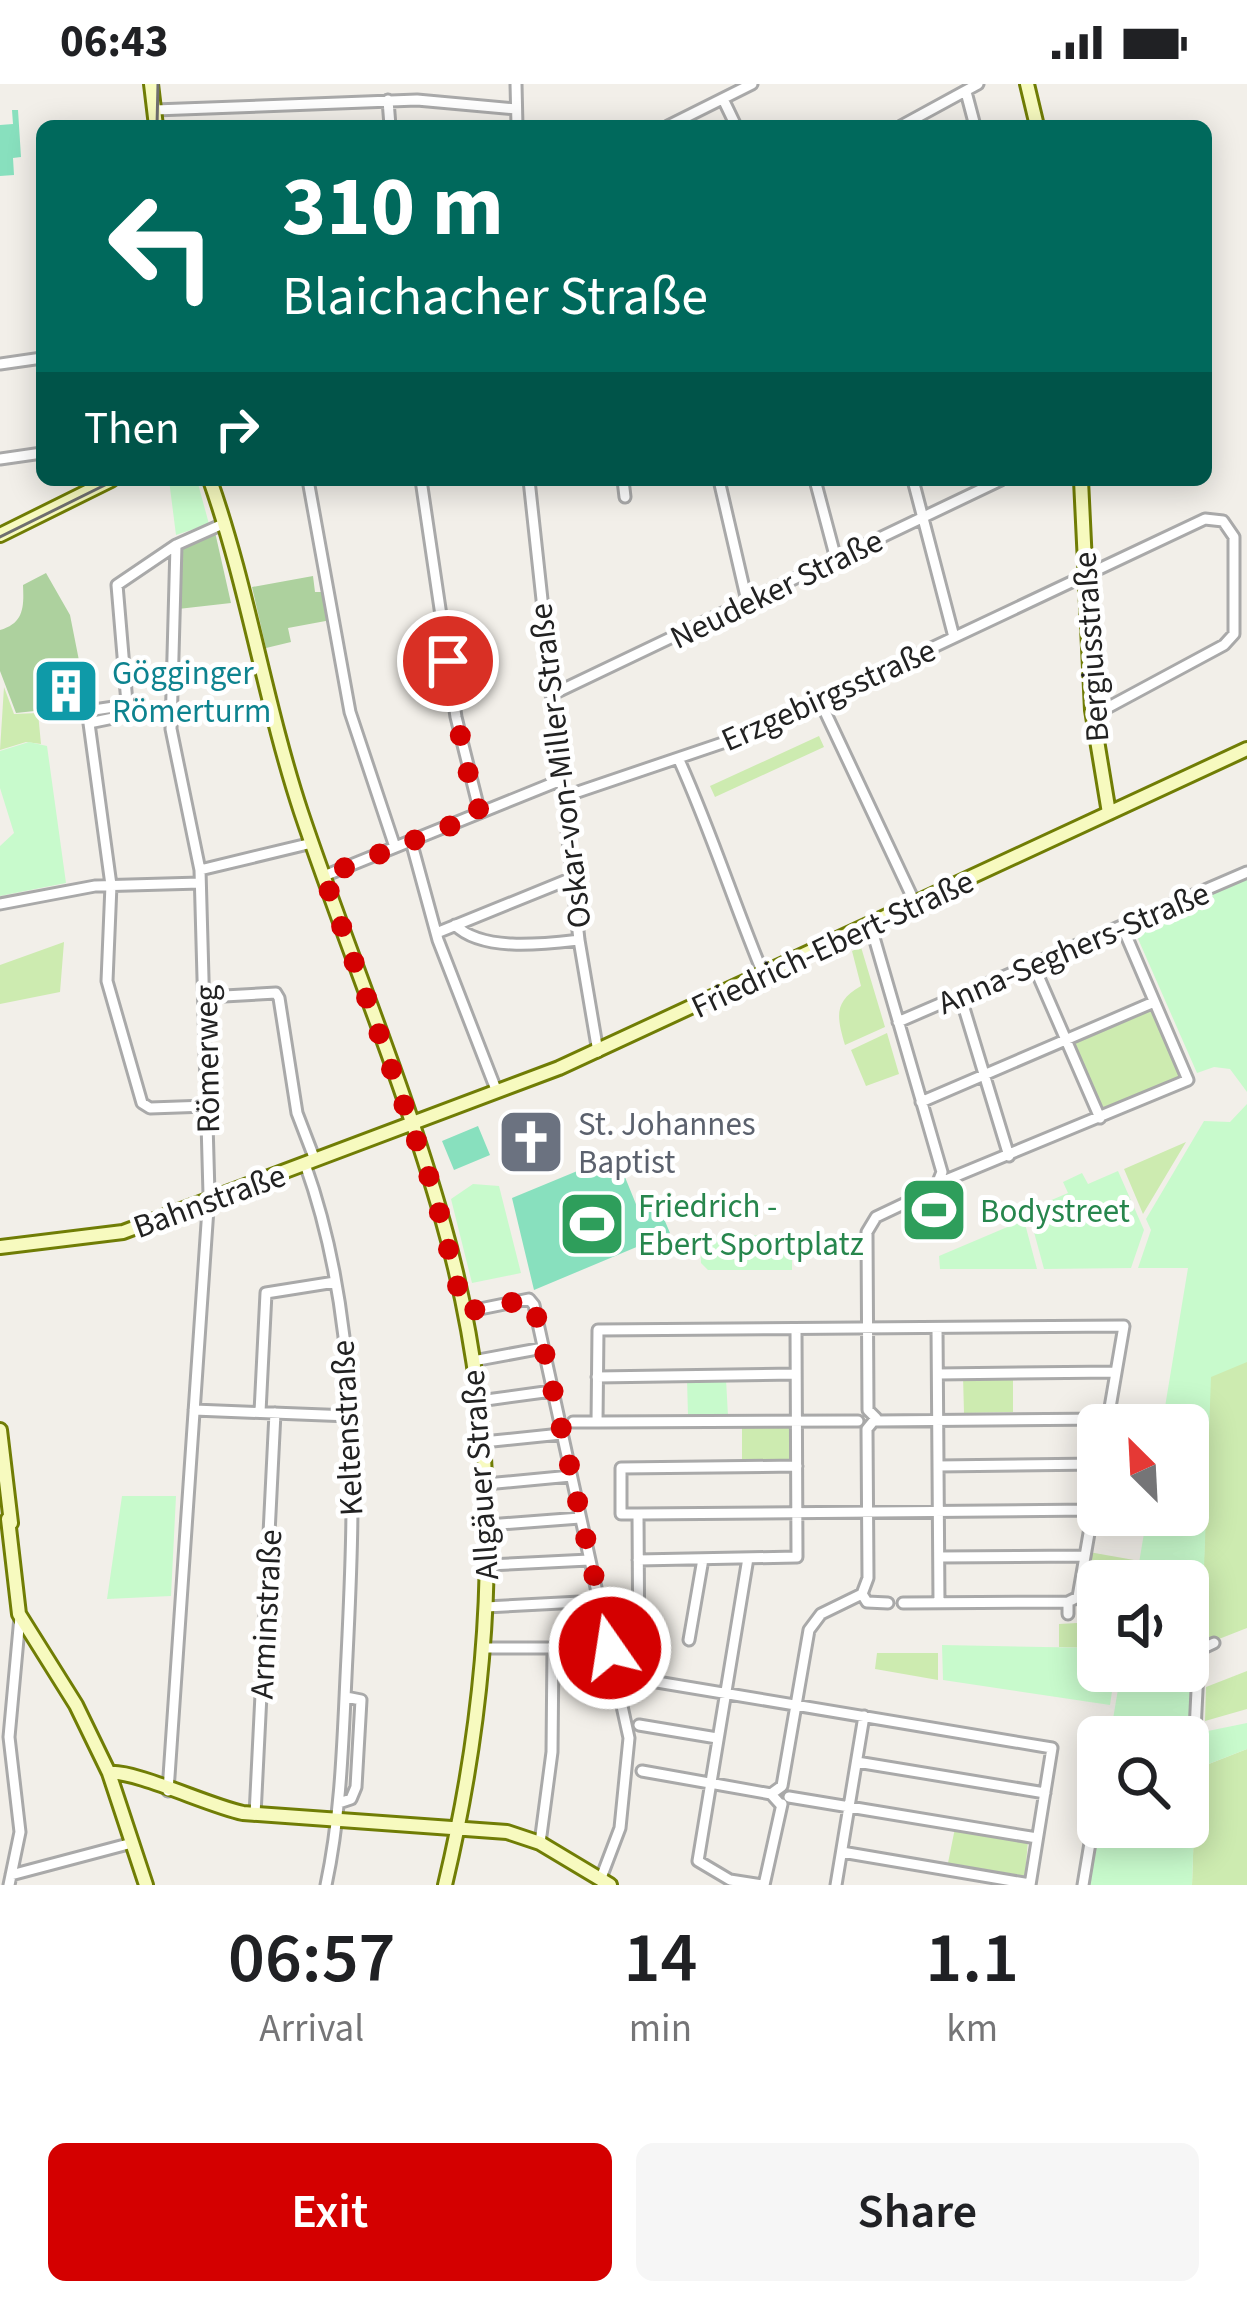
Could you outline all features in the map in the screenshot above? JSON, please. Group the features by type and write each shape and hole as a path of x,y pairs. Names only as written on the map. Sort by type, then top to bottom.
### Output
{"street":[{"path":"151,84 156,120"},
{"path":"155,106 162,84"},
{"path":"516,84 517,120"},
{"path":"680,120 752,84"},
{"path":"913,120 978,84"},
{"path":"1031,84 1036,120"},
{"path":"966,92 973,120"},
{"path":"722,99 733,120"},
{"path":"155,106 388,100 516,109"},
{"path":"388,100 390,120"},
{"path":"0,364 36,359"},
{"path":"0,459 36,454"},
{"path":"0,535 99,486"},
{"name":"Allgäuer Straße","path":"212,486 269,708 444,1225 473,1360 488,1525 484,1648 459,1827 445,1885"},
{"name":"Allgäuer Straße","path":"221,486 225,523"},
{"path":"310,486 319,518 349,711 395,848"},
{"path":"422,486 456,717 480,814"},
{"name":"Oskar-von-Miller-Straße","path":"530,486 579,940 598,1052"},
{"path":"624,486 625,497"},
{"path":"719,486 747,601"},
{"path":"816,486 836,559"},
{"path":"916,486 954,637"},
{"name":"Neudeker Straße","path":"550,695 986,486"},
{"name":"Bergiusstraße","path":"1081,486 1093,710 1109,813"},
{"name":"Erzgebirgsstraße","path":"563,797 679,760 820,701 1204,519 1223,521 1234,537 1236,630 1229,642 1107,708 1093,710"},
{"path":"207,1106 150,1108 142,1102 107,980 111,885 89,723 94,710 128,706 117,585 176,545 225,523"},
{"name":"Römerweg","path":"168,1791 208,1201 200,870 171,729 176,545"},
{"path":"820,701 916,905"},
{"name":"Friedrich-Ebert-Straße","path":"411,1124 598,1052 1247,749"},
{"path":"679,760 717,843 739,919 764,976"},
{"path":"324,876 561,780"},
{"path":"411,841 497,1092"},
{"path":"200,870 312,843"},
{"name":"Anna-Seghers-Straße","path":"898,1022 1247,872"},
{"path":"439,932 572,878"},
{"path":"0,904 111,885 200,883"},
{"path":"455,925 472,937 536,945 579,940"},
{"path":"1037,1838 784,1800 777,1790 815,1619 862,1594 868,1578 870,1225 939,1183 1188,1080 1122,926"},
{"path":"871,927 941,1164 939,1183"},
{"path":"1033,964 1100,1118"},
{"name":"Keltenstraße","path":"206,997 276,993 279,998 334,1282 350,1416 353,1497 338,1823 326,1885"},
{"path":"960,995 1009,1156"},
{"path":"922,1102 1154,1002"},
{"name":"Bahnstraße","path":"0,1247 86,1241 208,1201 411,1124"},
{"path":"260,1412 266,1293 334,1282"},
{"path":"112,1779 138,1779 255,1815 507,1832 540,1843 605,1881 620,1828 629,1738 543,1348 529,1299 464,1312"},
{"path":"597,1422 598,1330 1124,1326 1111,1404"},
{"path":"938,1328 939,1603"},
{"path":"638,1560 797,1557 796,1329"},
{"path":"473,1360 543,1348"},
{"path":"938,1374 1116,1372"},
{"path":"597,1377 796,1374"},
{"path":"479,1401 552,1391"},
{"path":"194,1410 350,1416"},
{"name":"Arminstraße","path":"255,1815 275,1413"},
{"path":"573,1422 1077,1422"},
{"path":"0,1430 20,1615 10,1724 20,1820 10,1880 132,1843"},
{"path":"483,1442 561,1434"},
{"path":"938,1466 1077,1464"},
{"path":"797,1466 621,1468 621,1514 1077,1510"},
{"path":"486,1484 571,1476"},
{"path":"638,1514 639,1679 1052,1748 1030,1884 842,1852"},
{"path":"488,1525 580,1518"},
{"path":"903,1603 1068,1602 1078,1598 1088,1536"},
{"path":"939,1557 1085,1556"},
{"path":"748,1558 698,1861 730,1880 763,1885 784,1800"},
{"path":"689,1640 703,1559"},
{"path":"488,1565 590,1560"},
{"path":"862,1594 867,1602 888,1603"},
{"path":"486,1607 599,1601"},
{"path":"1068,1602 1068,1615"},
{"path":"20,1615 76,1705 112,1779 146,1885"},
{"path":"1197,1716 1199,1650 1214,1643"},
{"path":"484,1648 610,1648"},
{"path":"540,1843 552,1752 553,1648"},
{"name":"Keltenstraße","path":"339,1803 350,1798 358,1776 361,1700 346,1696"},
{"path":"836,1885 864,1716"},
{"path":"639,1725 717,1738"},
{"path":"857,1762 1045,1792"},
{"path":"642,1772 777,1790"},
{"path":"1082,1885 1089,1848"}],"green space":[{"path":"12,110 18,110 21,157 13,158 14,175 0,176 0,125 13,124"},
{"path":"170,486 199,486 209,524 176,535"},
{"path":"215,532 231,603 178,609 180,548"},
{"path":"46,573 70,615 86,696 80,706 16,713 0,671 0,630 21,613 23,585"},
{"path":"313,576 315,592 326,592 331,620 288,628 291,642 266,648 252,587"},
{"path":"4,687 14,714 38,713 41,744 26,742 0,750"},
{"path":"819,736 824,747 715,797 710,786"},
{"path":"29,742 47,746 66,883 0,896 0,846 14,833 0,788 0,751"},
{"path":"1247,876 1247,1092 1230,1069 1214,1067 1197,1073 1132,925"},
{"path":"64,942 60,992 0,1004 0,965"},
{"path":"861,947 885,1027 845,1045 840,1011 846,998 861,986 852,951"},
{"path":"1146,1009 1155,1011 1182,1076 1100,1111 1070,1042"},
{"path":"887,1033 899,1074 866,1086 851,1050"},
{"path":"1247,1104 1247,1362 1211,1377 1209,1432 1209,1404 1165,1404 1188,1268 1138,1268 1151,1230 1146,1219 1204,1121 1230,1122"},
{"path":"478,1126 490,1155 454,1170 442,1141"},
{"path":"1186,1142 1143,1214 1124,1169"},
{"name":"Friedrich - Ebert Sportplatz","path":"616,1155 640,1214 659,1207 670,1233 534,1290 512,1198"},
{"path":"1118,1171 1144,1230 1131,1268 1044,1269 1028,1210 1068,1193 1063,1182 1082,1173 1088,1184"},
{"path":"473,1184 499,1186 521,1273 472,1283 451,1199"},
{"path":"1024,1220 1037,1269 940,1269 939,1256"},
{"path":"784,1235 792,1244 792,1270 708,1270 701,1263 700,1236"},
{"path":"1247,1273 1247,1628 1209,1643 1209,1560 1204,1560 1205,1536 1209,1536 1212,1324"},
{"path":"963,1376 1013,1376 1013,1412 964,1413"},
{"path":"687,1379 726,1379 728,1416 688,1416"},
{"path":"742,1424 789,1425 792,1460 742,1460"},
{"path":"122,1496 176,1496 171,1596 107,1599"},
{"path":"1144,1536 1205,1536 1204,1560 1140,1560"},
{"path":"1089,1552 1134,1560 1088,1560"},
{"path":"1077,1623 1077,1647 1059,1647 1059,1624"},
{"path":"942,1645 1077,1648 1077,1692 1112,1692 1110,1705 943,1680"},
{"path":"877,1653 938,1653 938,1680 875,1669"},
{"path":"1247,1671 1247,1709 1209,1720 1205,1716 1209,1686"},
{"path":"1118,1692 1199,1692 1199,1716 1114,1716"},
{"path":"1247,1723 1247,1749 1209,1764 1209,1731"},
{"path":"1247,1749 1247,1885 1192,1885 1193,1848 1209,1848 1209,1764"},
{"path":"955,1828 1028,1840 1025,1876 948,1863"},
{"path":"1091,1848 1193,1848 1192,1885 1085,1885"}],"tram line":[{"path":"157,120 158,84"},
{"path":"0,537 103,486"}],"place":[{"name":"Gögginger Römerturm","path":"66,691"},
{"name":"St. Johannes Baptist","path":"531,1142"},
{"name":"Bodystreet","path":"934,1210"},
{"name":"Friedrich - Ebert Sportplatz","path":"592,1224"}],"route":[{"path":"448,661 470,788 480,814 324,876 434,1191 464,1312 529,1299 534,1305 610,1648"}]}
